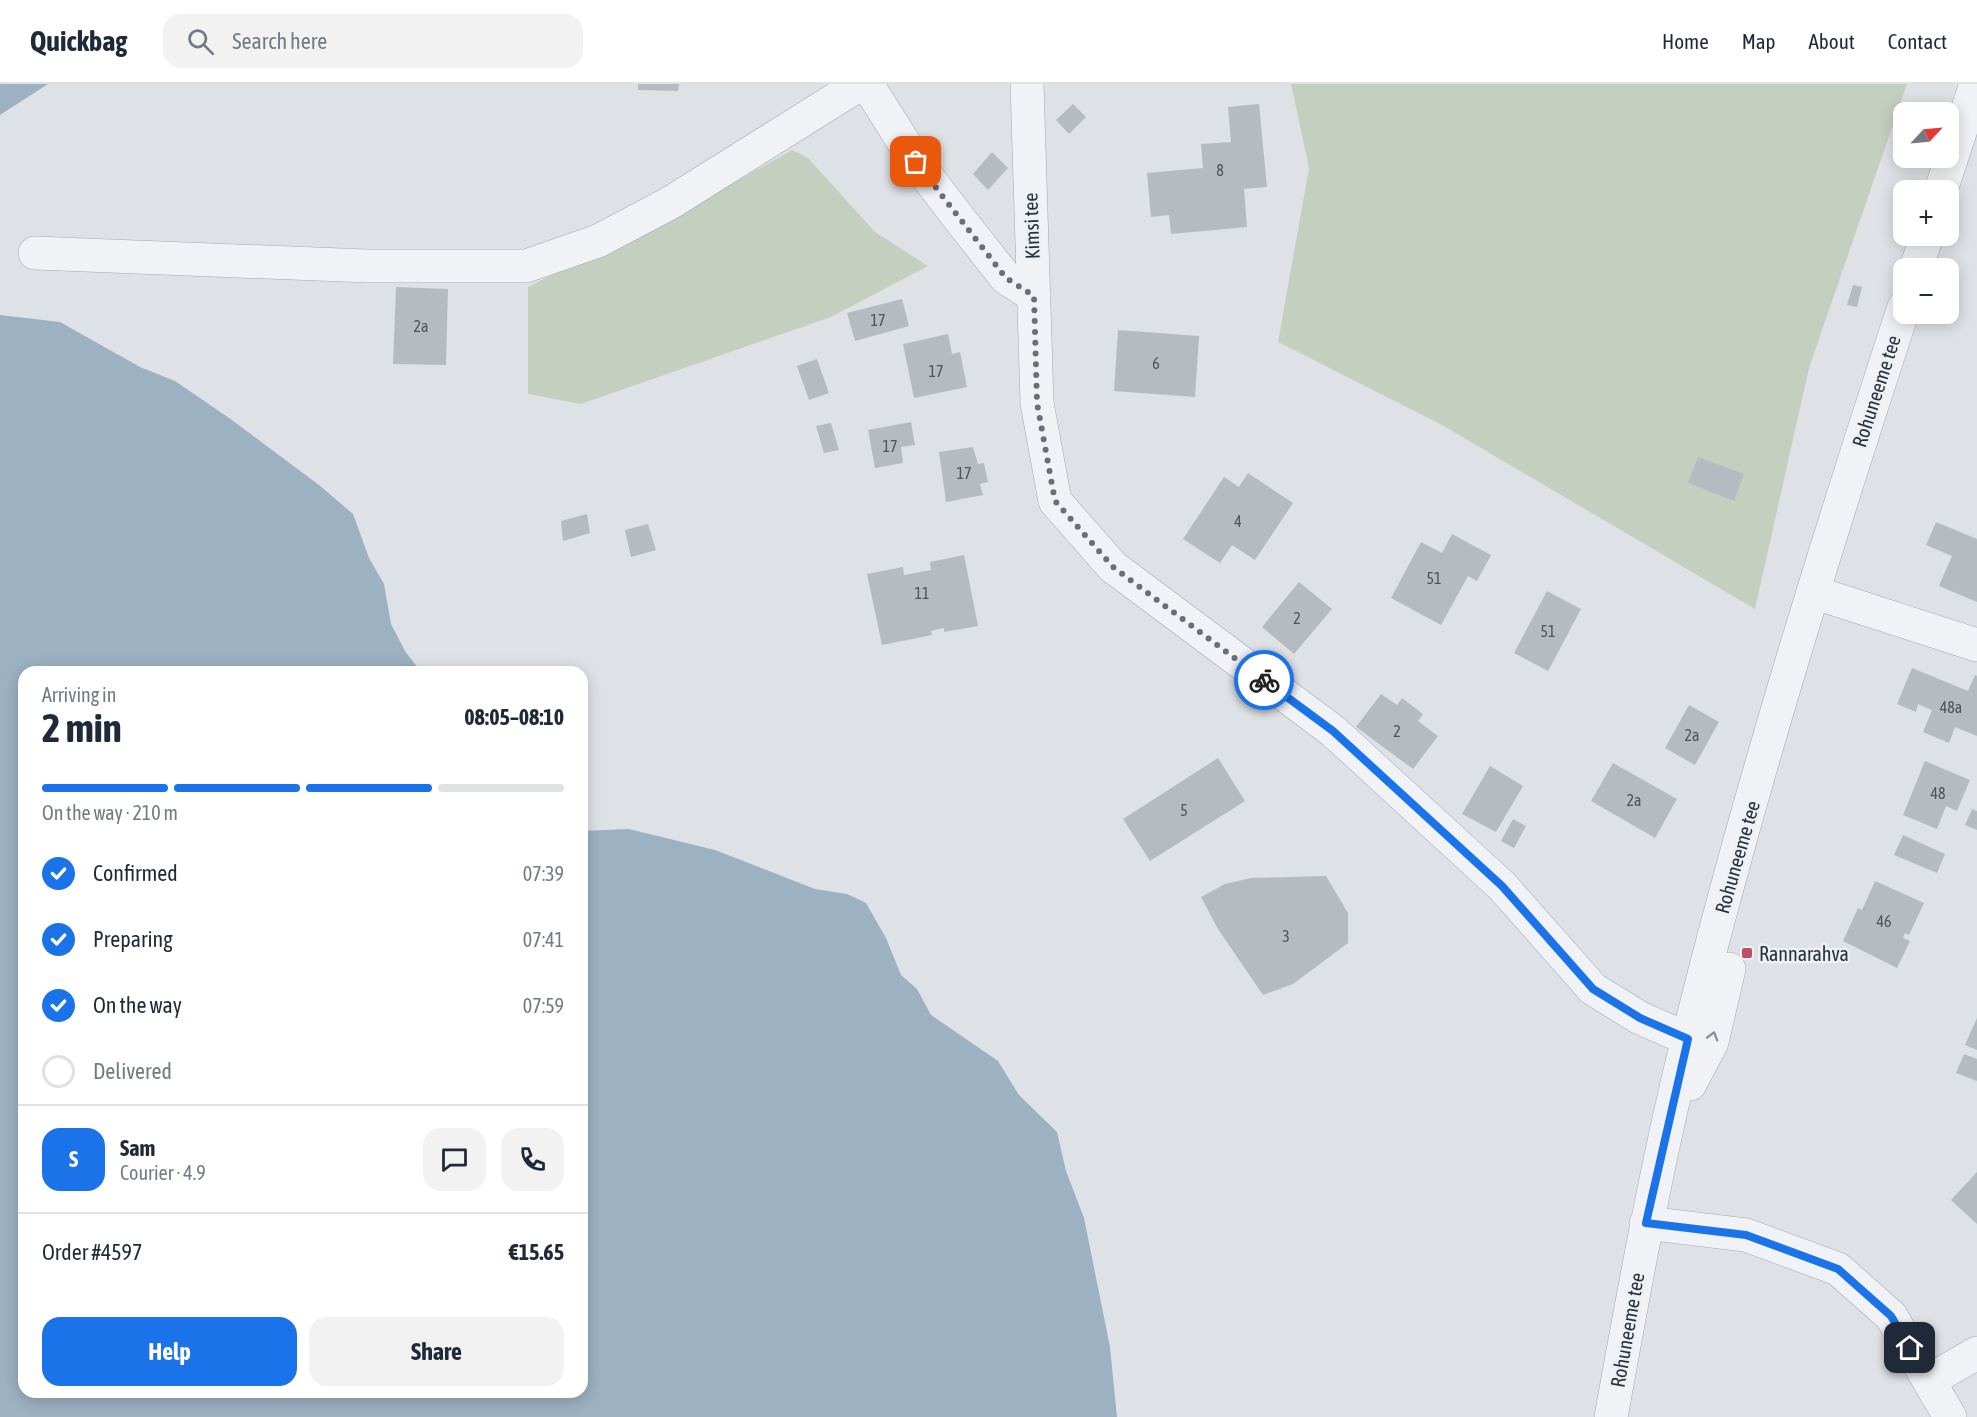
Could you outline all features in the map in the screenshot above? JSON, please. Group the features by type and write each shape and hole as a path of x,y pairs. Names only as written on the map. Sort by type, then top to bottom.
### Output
{"street":[{"path":"35,253 367,266 526,266 597,241 670,203 860,84"},
{"path":"867,84 916,162 978,243 1006,278 1034,296"},
{"name":"Kimsi tee","path":"1027,84 1037,403 1055,501 1113,567 1333,731 1502,886 1593,989 1640,1018 1688,1039"},
{"path":"1945,180 1974,100"},
{"name":"Rohuneeme tee","path":"1611,1417 1646,1223 1688,1039 1744,831 1813,592 1899,324"},
{"path":"1813,592 1977,645"},
{"path":"1668,1126 1712,1042 1750,882 1744,831"},
{"path":"1646,1223 1746,1235 1838,1269 1891,1316 1950,1417"},
{"path":"1930,1380 1977,1353"}],"green space":[{"path":"1291,84 1907,84 1901,102 1893,102 1893,125 1809,368 1755,609 1442,425 1278,342 1309,168"},
{"path":"792,150 808,158 875,232 928,266 831,317 581,404 528,394 528,287 746,176"}],"water":[{"path":"0,84 48,84 0,115"},
{"path":"0,315 60,322 140,367 175,381 319,485 353,514 369,558 384,584 391,624 405,651 416,666 18,666 18,1398 588,1398 588,831 629,829 715,850 815,889 847,894 866,903 886,938 901,975 917,989 931,1015 998,1061 1019,1095 1057,1132 1066,1171 1084,1218 1110,1347 1117,1417 0,1417"}],"building":[{"path":"638,84 679,84 678,91 638,90"},
{"path":"1073,104 1086,117 1069,134 1056,120"},
{"path":"1259,104 1267,187 1244,189 1247,227 1171,234 1169,215 1151,217 1147,173 1203,168 1201,144 1231,142 1228,107"},
{"path":"992,152 1008,168 988,190 973,174"},
{"path":"1853,285 1862,287 1857,307 1847,305"},
{"path":"396,287 448,289 446,365 393,364"},
{"path":"902,299 909,326 855,341 847,313"},
{"path":"1118,330 1199,336 1195,397 1114,391"},
{"path":"948,334 952,354 960,352 967,387 914,398 903,344"},
{"path":"817,359 829,393 809,400 797,366"},
{"path":"911,422 915,445 901,447 903,463 875,468 868,430"},
{"path":"831,423 839,450 824,453 816,426"},
{"path":"973,447 978,464 984,463 988,482 980,484 983,495 946,502 939,452"},
{"path":"1698,457 1744,474 1734,501 1688,483"},
{"path":"1248,473 1293,503 1255,560 1232,545 1220,563 1183,539 1224,477 1239,487"},
{"path":"587,514 590,533 563,541 561,521"},
{"path":"1936,522 1977,539 1977,602 1939,586 1952,556 1926,545"},
{"path":"648,524 656,550 631,557 625,530"},
{"path":"1452,534 1491,555 1477,581 1468,576 1441,625 1391,598 1421,542 1442,553"},
{"path":"964,555 978,626 944,632 944,628 931,631 932,635 882,645 867,574 903,567 904,575 931,570 930,562"},
{"path":"1299,582 1332,609 1294,654 1262,627"},
{"path":"1547,591 1581,609 1548,671 1514,653"},
{"path":"1912,668 1968,691 1975,675 1977,676 1977,736 1955,727 1949,743 1923,732 1932,710 1918,704 1916,712 1897,704"},
{"path":"1381,694 1397,705 1402,698 1423,714 1418,721 1438,736 1413,769 1356,727"},
{"path":"1689,705 1719,722 1695,765 1665,748"},
{"path":"1218,758 1245,801 1150,861 1123,819"},
{"path":"1925,761 1970,780 1957,811 1946,806 1937,829 1903,815"},
{"path":"1613,763 1677,799 1655,838 1591,801"},
{"path":"1490,766 1523,786 1496,832 1462,814"},
{"path":"1972,809 1977,811 1977,830 1965,825"},
{"path":"1513,819 1526,826 1514,848 1501,841"},
{"path":"1903,835 1945,854 1937,873 1894,855"},
{"path":"1326,876 1348,913 1348,943 1293,984 1263,995 1218,929 1201,897 1225,884 1251,878"},
{"path":"1875,881 1924,903 1909,935 1905,933 1903,938 1910,941 1897,968 1843,941 1858,908 1862,910"},
{"path":"1977,1018 1977,1050 1965,1045"},
{"path":"1964,1054 1977,1059 1977,1081 1956,1073"},
{"path":"1977,1172 1977,1224 1951,1200"}],"way so far":[{"path":"916,162 1006,278 1034,296 1037,403 1055,501 1113,567 1264,680"}],"place":[{"name":"Rannarahva","path":"1747,953"}],"route":[{"path":"1264,680 1333,731 1502,886 1593,989 1640,1018 1688,1039 1646,1223 1746,1235 1838,1269 1891,1316 1910,1348"}]}
